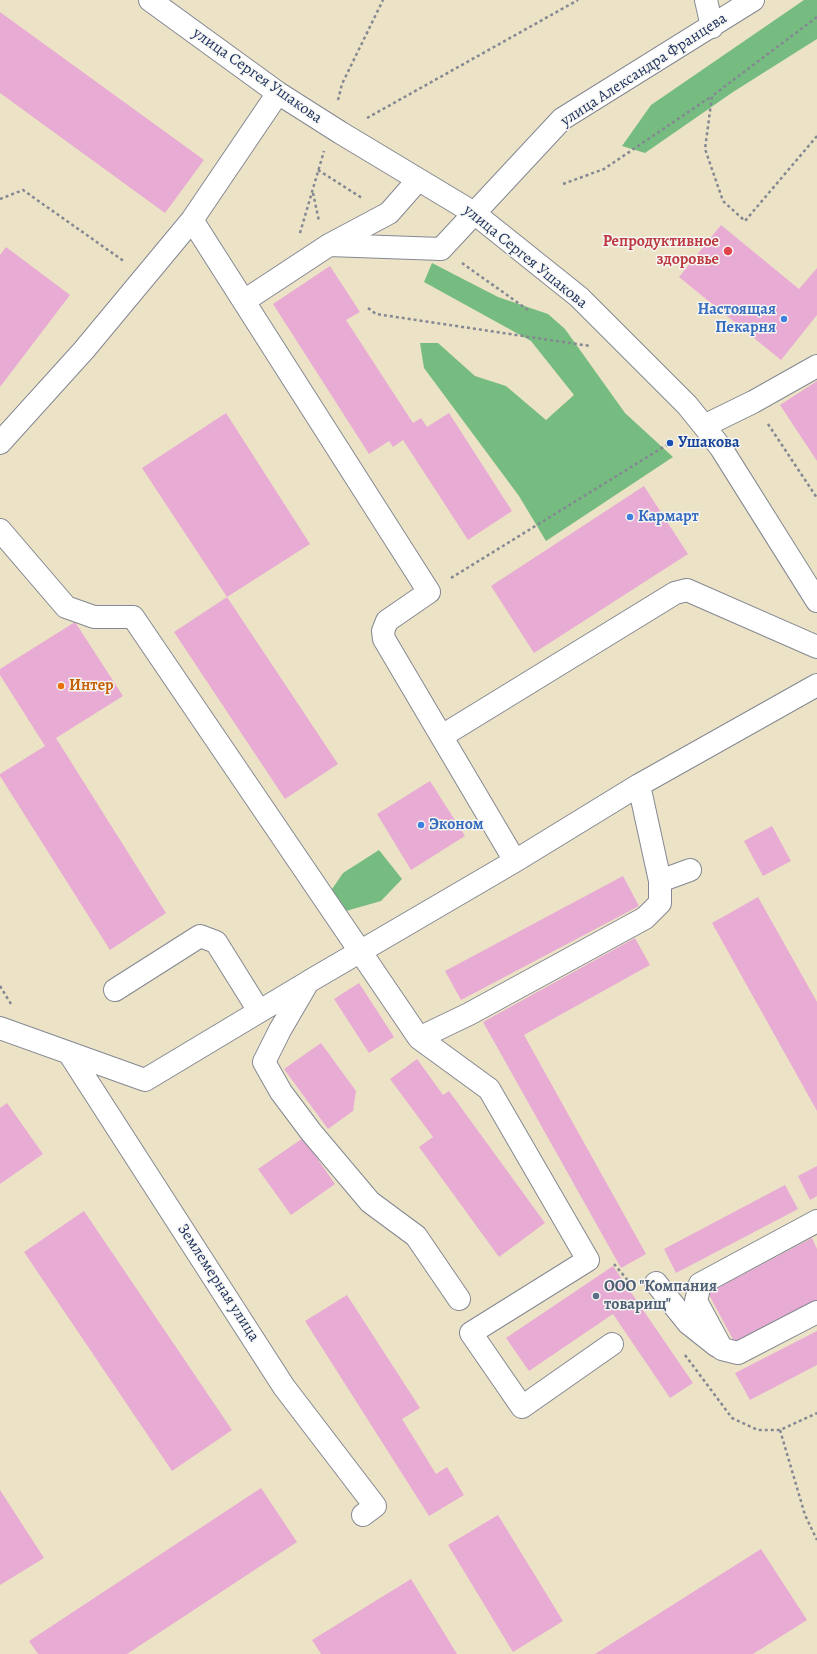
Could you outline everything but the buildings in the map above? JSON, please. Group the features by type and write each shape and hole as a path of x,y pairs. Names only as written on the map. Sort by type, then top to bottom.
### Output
{"street":[{"name":"улица Сергея Ушакова","path":"150,0 278,93 341,133 474,213 579,297 687,405 704,426 725,454 817,601"},
{"path":"706,0 712,27"},
{"name":"улица Александра Францева","path":"329,245 441,249 562,119 712,27 753,0"},
{"path":"0,443 84,350 192,220 278,93"},
{"path":"244,300 329,245 389,213 418,180"},
{"path":"192,220 429,592 387,621 383,631 384,639 515,861"},
{"path":"704,426 753,402 817,366"},
{"path":"0,530 66,607 94,618 133,617 419,1038 489,1088 588,1260 471,1333 522,1407 612,1344"},
{"path":"442,736 675,593 681,591 687,590 817,647"},
{"path":"0,1028 145,1080 359,951 515,861 639,785 817,685"},
{"path":"419,1038 468,1014 661,910 660,881 639,785"},
{"path":"660,881 690,870"},
{"path":"115,990 200,936 216,942 259,1012"},
{"path":"308,982 280,1030 264,1062 281,1092 311,1132 370,1202 416,1236 459,1299"},
{"name":"Землемерная улица","path":"69,1053 284,1387 369,1511"},
{"path":"722,1349 696,1301 700,1284 817,1221"},
{"path":"656,1283 688,1323 705,1338 722,1349 738,1353 817,1312"}],"path":[{"path":"341,133 578,0"},
{"path":"563,184 604,169 712,96 817,17"},
{"path":"712,96 705,149 723,201 745,221 817,136"},
{"path":"318,170 363,199"},
{"path":"0,199 23,190 145,276"},
{"path":"312,192 320,222"},
{"path":"456,260 528,310"},
{"path":"368,308 376,314 590,346"},
{"path":"753,402 817,498"},
{"path":"429,592 670,443"},
{"path":"817,1413 780,1430 805,1515 817,1540"}],"green space":[{"path":"804,0 817,0 817,39 733,92 645,153 622,146 651,105"},
{"path":"432,263 498,297 548,314 565,329 625,413 673,457 546,541 519,496 424,368 420,343 438,343 475,376 506,386 546,420 574,395 531,341 424,282"},
{"path":"379,850 402,879 381,901 346,911 328,895 343,873"}],"place":[{"name":"Репродуктивное здоровье","path":"728,251"},
{"name":"Настоящая Пекарня","path":"784,319"},
{"name":"Ушакова","path":"670,443"},
{"name":"Кармарт","path":"630,517"},
{"name":"Интер","path":"61,686"},
{"name":"Эконом","path":"421,825"},
{"name":"ООО \"Компания товарищ\"","path":"596,1296"}]}
